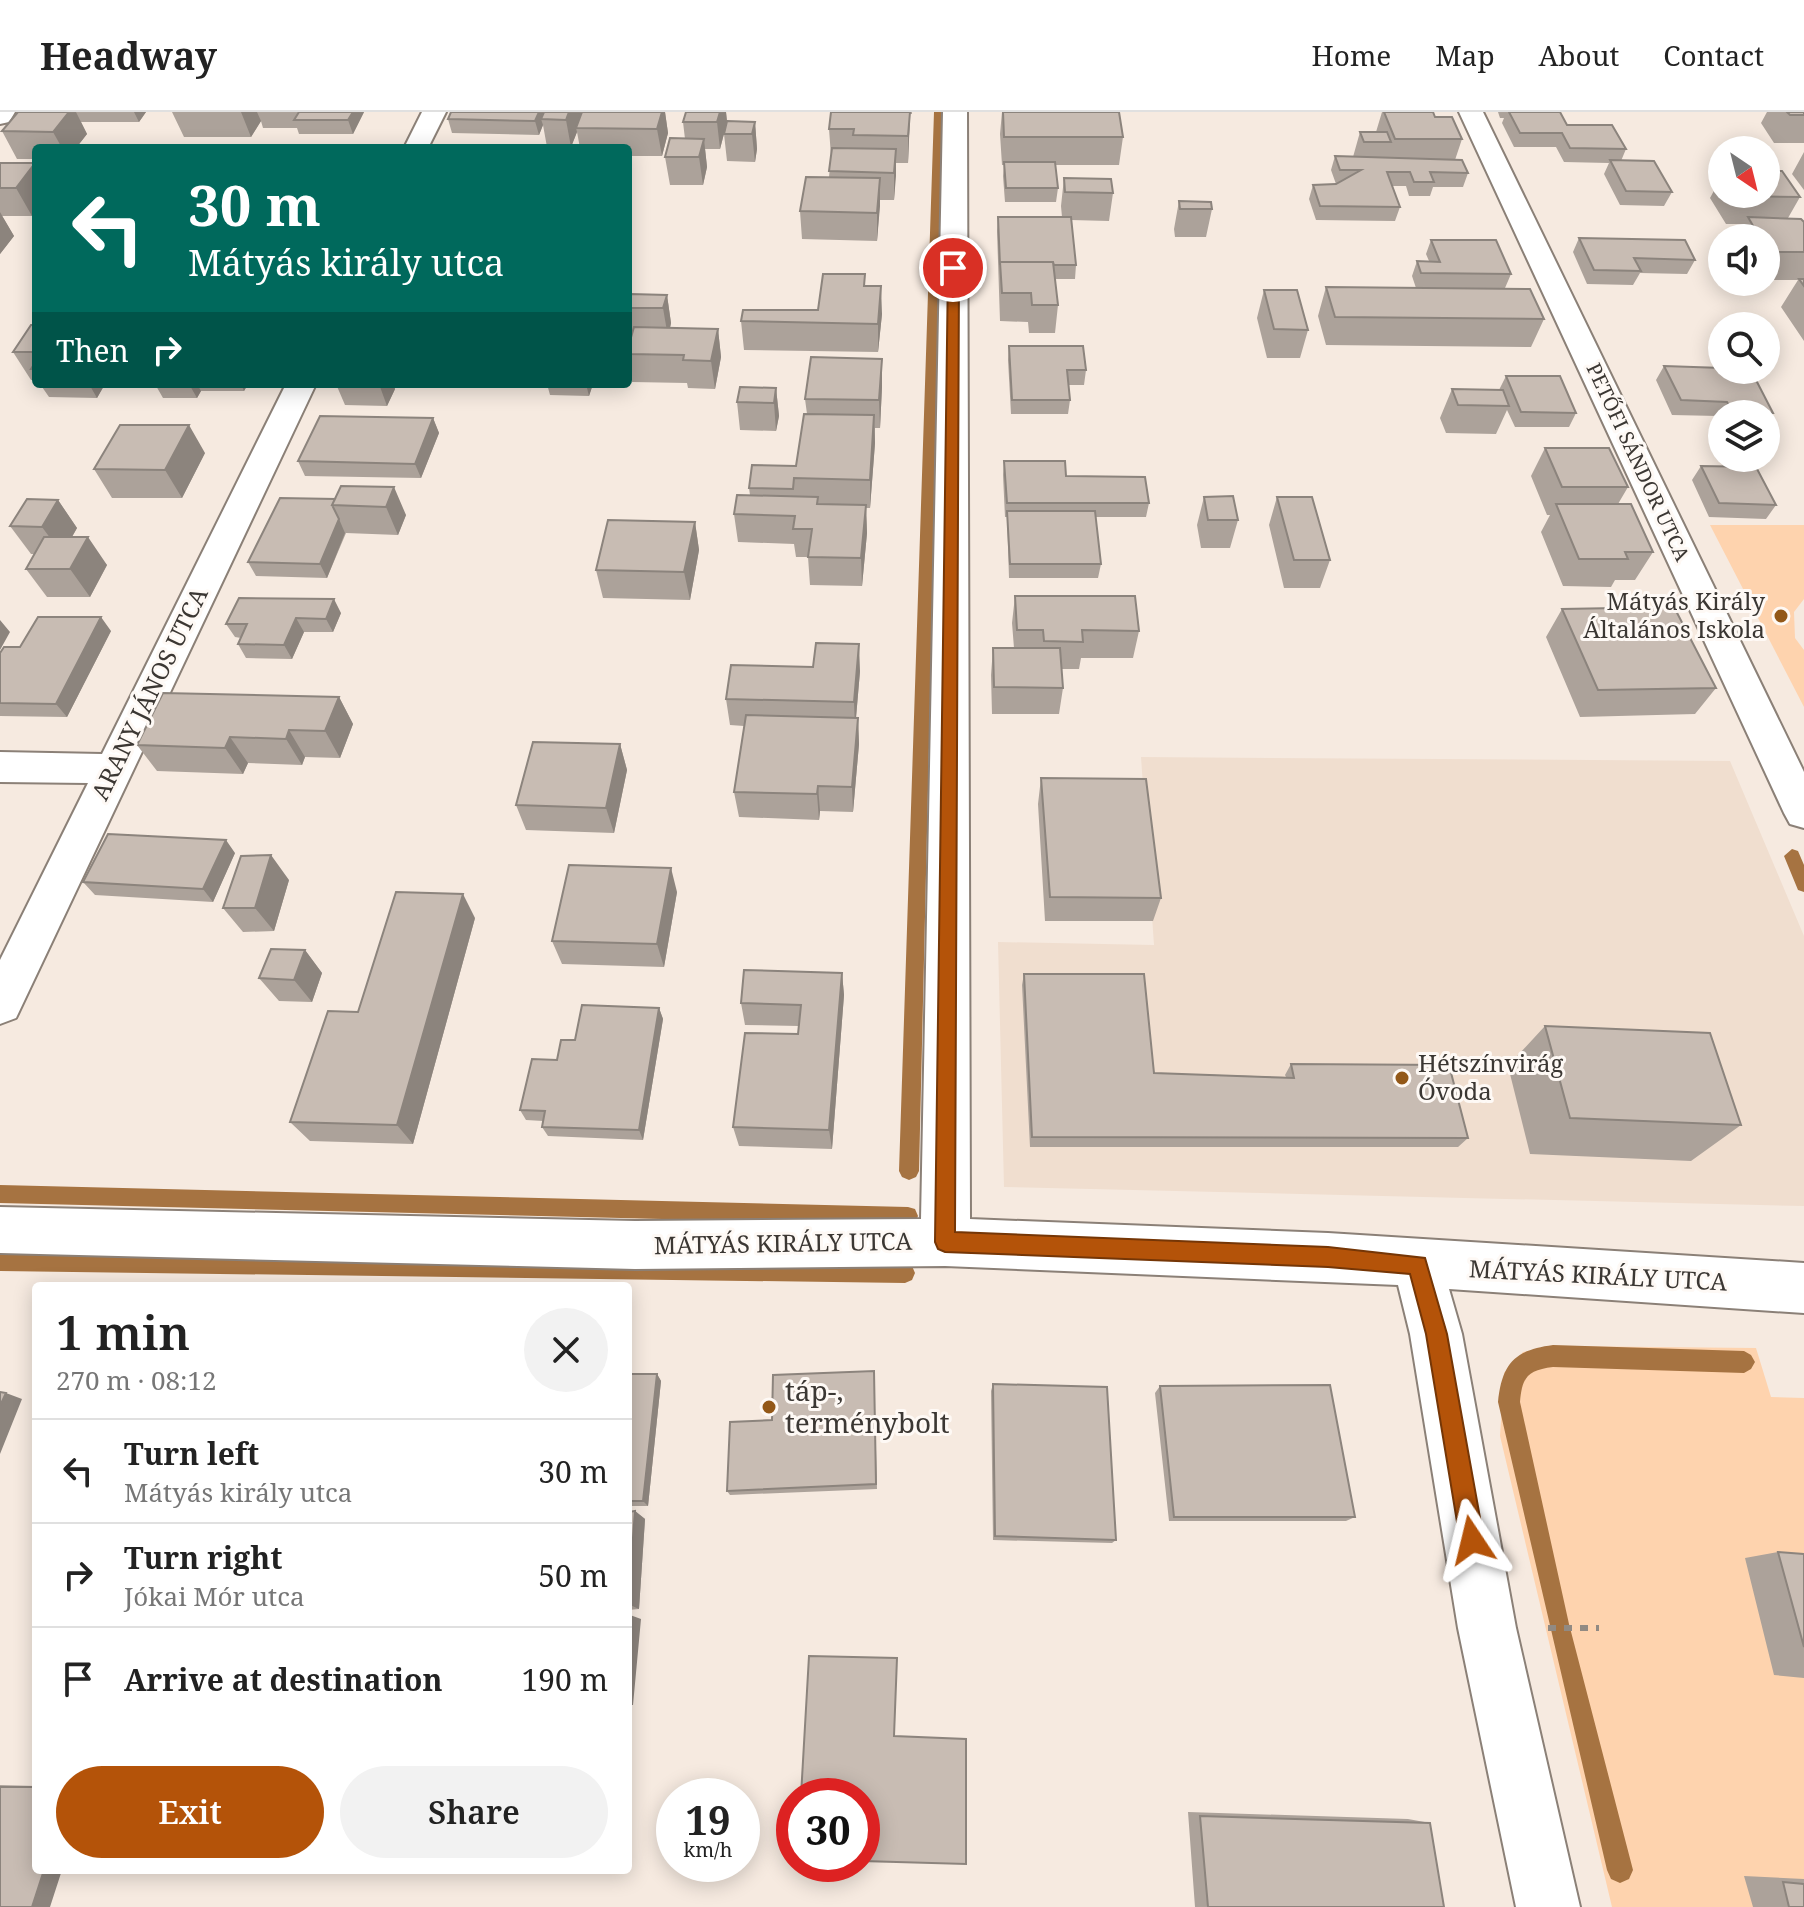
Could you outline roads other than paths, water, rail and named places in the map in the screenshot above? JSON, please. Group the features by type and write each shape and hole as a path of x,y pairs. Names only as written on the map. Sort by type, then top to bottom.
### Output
{"street":[{"path":"418,144 434,112"},
{"path":"945,1242 955,112"},
{"name":"PETŐFI SÁNDOR UTCA","path":"1471,112 1804,813"},
{"name":"ARANY JÁNOS UTCA","path":"0,1005 299,388"},
{"path":"0,767 113,769"},
{"name":"MÁTYÁS KIRÁLY UTCA","path":"0,1230 635,1245 945,1242 1328,1257 1804,1288"},
{"path":"1417,1265 1436,1334 1487,1628 1548,1907"}],"waterway":[{"path":"909,1171 939,112"},
{"path":"1792,856 1804,885"},
{"path":"0,1194 908,1216"},
{"path":"0,1261 905,1273"},
{"path":"1559,1621 1509,1402 1512,1381 1519,1368 1532,1360 1553,1356 1744,1362"},
{"path":"1562,1633 1620,1870"}],"place":[{"name":"Mátyás Király Általános Iskola","path":"1781,616"},
{"name":"Hétszínvirág Óvoda","path":"1402,1078"},
{"name":"táp-, terménybolt","path":"769,1407"}]}
